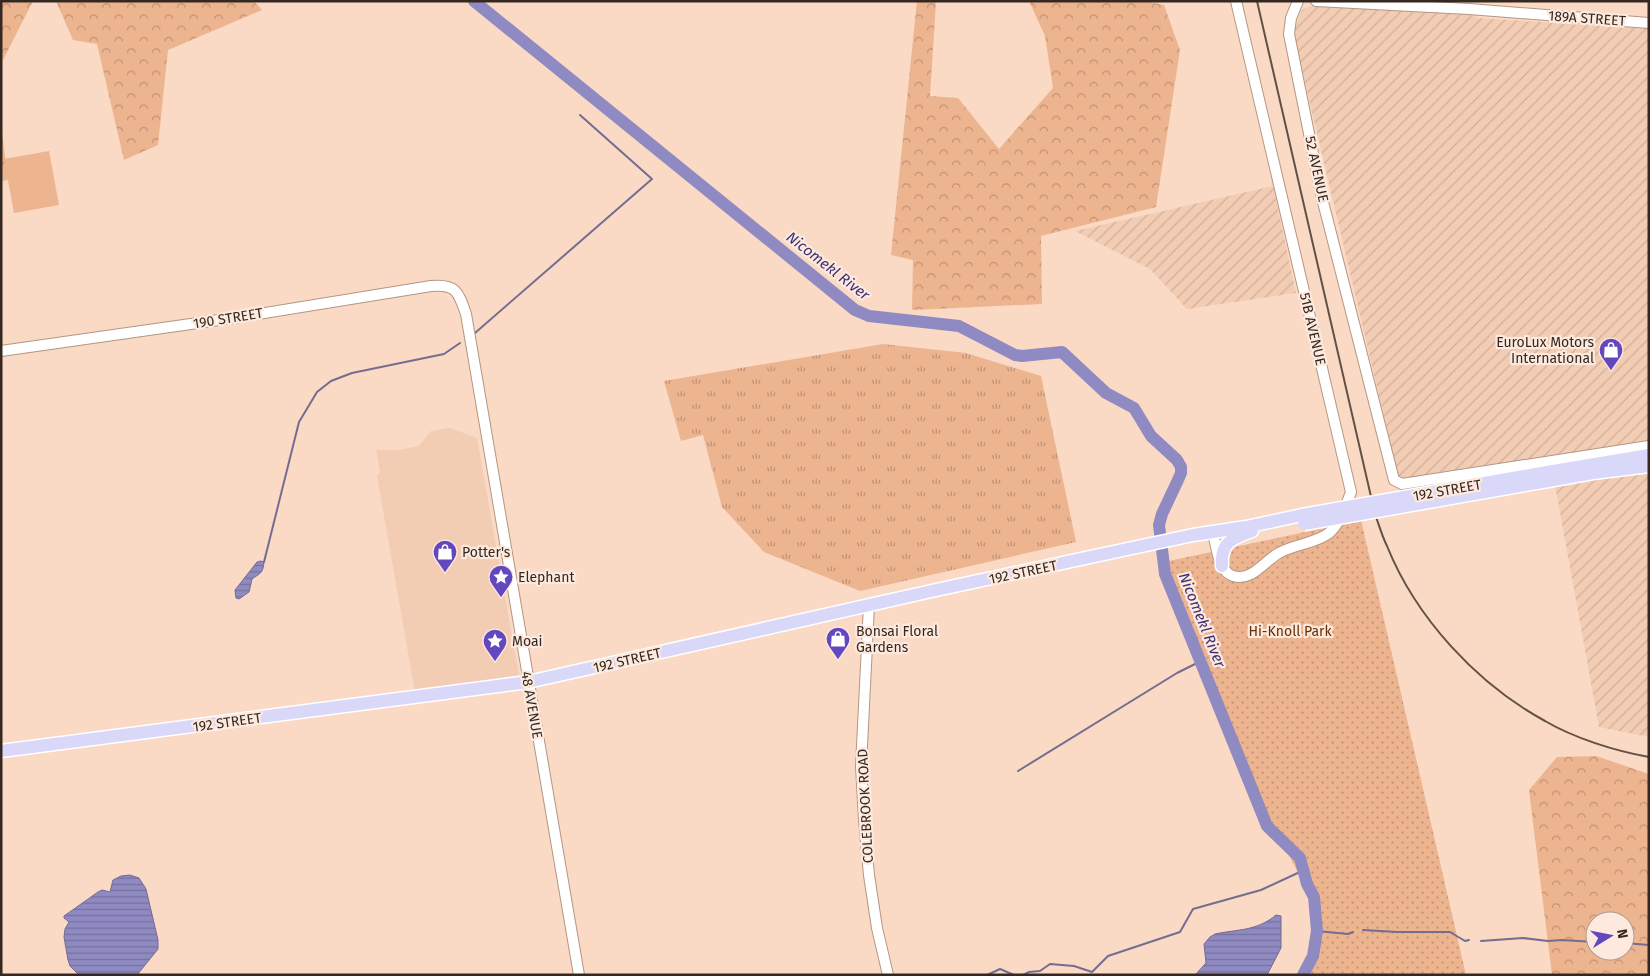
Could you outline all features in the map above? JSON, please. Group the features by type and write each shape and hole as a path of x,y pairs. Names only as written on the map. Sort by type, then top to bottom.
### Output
{"main road":[{"name":"192 STREET","path":"1,751 528,682 869,605 1194,535 1303,519 1547,477 1649,455"},
{"name":"192 STREET","path":"1547,477 1649,466"},
{"name":"192 STREET","path":"1246,527 1281,525 1303,519"},
{"path":"1222,566 1222,552 1227,543 1246,533 1281,525"}],"street":[{"name":"51B AVENUE","path":"1222,566 1232,576 1243,577 1251,574 1279,552 1330,532 1351,492 1236,1"},
{"name":"52 AVENUE","path":"1298,1 1291,18 1289,34 1322,198 1394,480 1402,484 1649,446"},
{"name":"189A STREET","path":"1316,1 1460,8 1649,23"},
{"name":"190 STREET","path":"1,351 240,317 430,286 444,285 454,289"},
{"name":"48 AVENUE","path":"454,289 461,299 466,314 579,975"},
{"path":"1213,532 1222,566"},
{"name":"COLEBROOK ROAD","path":"869,605 861,766 869,875 877,928 888,975"}],"shaded area":[{"path":"1310,6 1326,8 1394,8 1467,13 1478,18 1649,29 1649,440 1406,479 1398,476 1293,31 1302,10"},
{"path":"1273,186 1296,293 1187,309 1150,269 1075,231"},
{"path":"450,428 477,438 519,675 415,692 377,476 380,472 376,450 398,450 419,446 431,431"},
{"path":"1649,471 1649,737 1599,727 1555,485"},
{"path":"257,562 264,562 263,569 261,573 252,579 249,592 239,599 236,598 235,590"},
{"path":"130,875 139,878 146,889 158,940 158,949 137,975 79,975 70,966 68,960 64,937 65,929 69,922 64,916 98,892 102,890 110,892 113,880 121,876"},
{"path":"1276,915 1281,916 1281,948 1267,975 1195,975 1206,963 1204,944 1210,937 1215,934 1255,927"}],"green space":[{"path":"1,1 33,1 1,64"},
{"path":"56,1 254,1 262,10 168,50 158,145 124,160 97,44 73,40"},
{"path":"917,1 936,1 930,96 958,98 999,149 1053,88 1045,36 1029,1 1144,1 1164,5 1180,50 1156,207 1041,236 1042,304 912,310 913,260 891,255"},
{"path":"1,124 8,180 1,181"},
{"path":"49,151 59,205 14,213 4,159"},
{"path":"883,344 966,353 1041,376 1076,542 860,591 764,552 722,507 703,435 681,441 664,381"},
{"name":"Hi-Knoll Park","path":"1361,520 1466,975 1301,975 1309,954 1314,923 1308,890 1261,805 1233,745 1170,588 1169,561"},
{"path":"1596,756 1649,774 1649,975 1552,975 1529,790 1557,757"}],"waterway":[{"name":"Nicomekl River","path":"474,1 855,310 869,316 959,326 1015,355 1062,352 1106,393 1134,408 1151,436 1177,460 1181,467 1181,473 1162,514 1159,525 1165,574 1267,826 1300,858 1307,884 1314,897 1317,931 1313,956 1303,975"},
{"path":"475,333 652,179 580,115"},
{"path":"264,562 299,422 317,392 331,381 352,373 444,354 460,343"},
{"path":"1018,771 1177,673 1201,661"},
{"path":"1023,975 1029,972 1040,971 1050,964 1074,966 1092,972 1108,956 1180,932 1193,909 1261,890 1302,871"},
{"path":"1363,930 1450,932 1465,941 1469,940"},
{"path":"1317,931 1348,934 1353,932"},
{"path":"1481,941 1523,938 1548,941 1585,941"},
{"path":"1635,944 1649,945"},
{"path":"987,975 1000,969 1014,975"}],"railway":[{"path":"1257,1 1375,514 1399,573 1414,599 1451,647 1496,688 1520,706 1569,733 1622,751 1649,757"}],"place":[{"name":"EuroLux Motors International","path":"1611,371"},
{"name":"Potter's","path":"445,573"},
{"name":"Elephant","path":"501,598"},
{"name":"Bonsai Floral Gardens","path":"838,660"},
{"name":"Moai","path":"495,662"}]}
